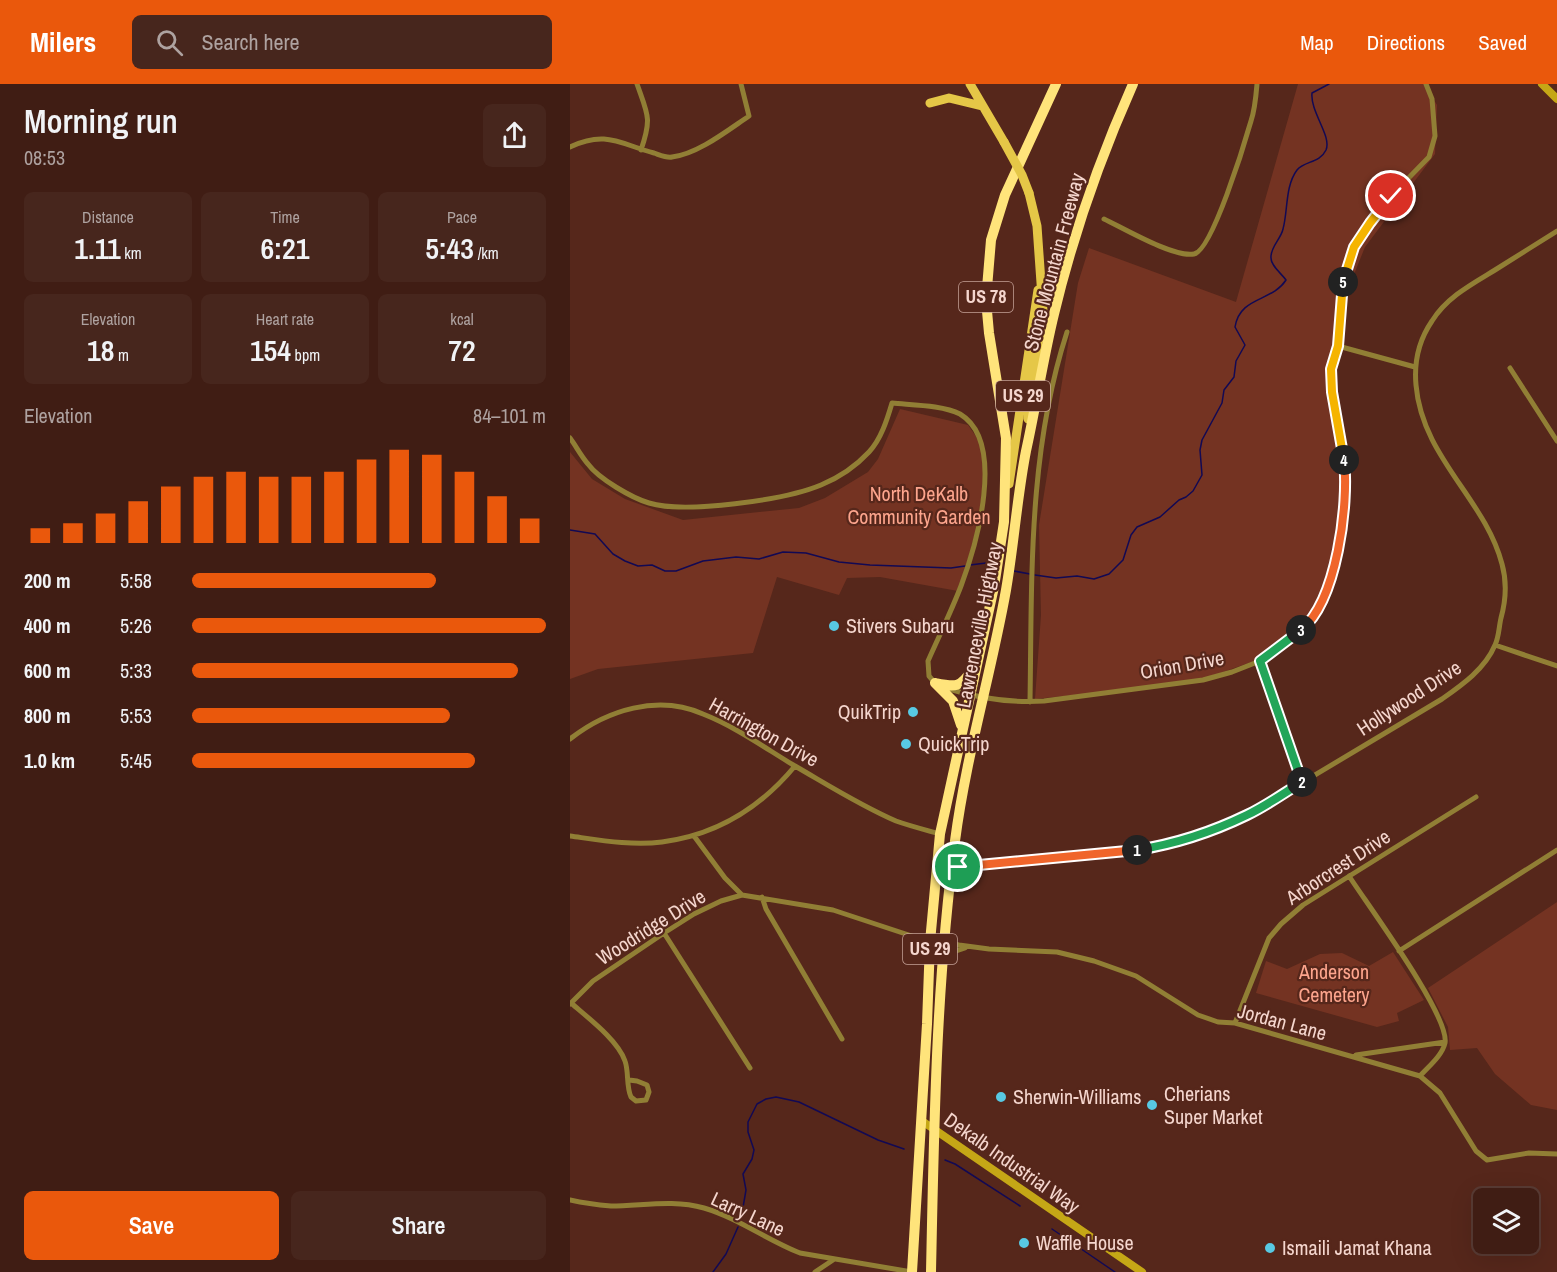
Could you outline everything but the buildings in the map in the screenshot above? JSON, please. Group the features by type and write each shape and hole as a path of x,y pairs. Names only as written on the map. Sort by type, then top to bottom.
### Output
{"highway":[{"name":"Stone Mountain Freeway","path":"1004,522 1006,438 986,300 991,240 1005,195 1056,84"},
{"name":"Stone Mountain Freeway","path":"1026,454 1054,316 1076,236 1107,142 1132,84"},
{"name":"Lawrenceville Highway","path":"935,1129 944,926 968,767 1006,589 1026,454"},
{"name":"Lawrenceville Highway","path":"922,1121 930,942 940,834 994,587 1004,522"},
{"path":"935,683 957,685 967,677 976,663"},
{"path":"935,683 957,707 962,728"},
{"name":"US 29","path":"912,1272 922,1121"},
{"name":"US 29","path":"932,1268 935,1129"}],"main road":[{"name":"Lawrenceville Highway","path":"970,84 1022,175 1037,226 1043,311 1030,391 1026,454"},
{"path":"1542,84 1557,99"},
{"path":"930,103 949,98 982,106"},
{"name":"Lawrenceville Highway","path":"1004,522 1041,270"},
{"name":"Dekalb Industrial Way","path":"922,1121 1142,1272"}],"street":[{"path":"637,84 648,116 648,131 641,150"},
{"path":"570,147 600,138 628,144 670,158 687,154 749,116 741,84"},
{"path":"1104,219 1171,250 1193,255 1201,251 1216,226 1252,120 1257,84"},
{"name":"Orion Drive","path":"935,683 984,698 1008,702 1030,702 1203,680 1260,661 1309,622 1327,593 1336,562 1346,475 1342,440 1332,392 1331,369 1338,346 1342,283 1354,247 1370,223 1391,196 1429,157 1435,136 1432,99 1426,84"},
{"name":"Hollywood Drive","path":"952,867 1118,853 1156,847 1219,828 1303,782 1465,684 1495,645 1506,599 1503,566 1497,547 1485,524 1430,439 1417,401 1415,367 1421,343 1428,328 1445,304 1464,289 1557,231"},
{"path":"1030,702 1032,552 1040,450 1054,371 1067,332"},
{"path":"1338,346 1415,367"},
{"path":"1510,368 1557,441"},
{"path":"570,438 589,466 599,475 648,503 689,507 726,505 794,494 836,478 870,451 883,429 892,403 960,414 976,432 982,445 985,461 983,503 974,546 960,588 928,661 929,676 935,683"},
{"path":"1495,645 1557,666"},
{"path":"1260,661 1303,782"},
{"name":"Harrington Drive","path":"570,739 589,724 619,710 646,706 678,707 702,713 897,821 940,834"},
{"path":"570,836 610,841 660,843 694,836 738,817 768,796 795,766"},
{"name":"Arborcrest Drive","path":"1235,1023 1269,939 1281,924 1303,905 1476,797"},
{"path":"694,836 725,878 742,895"},
{"path":"1399,951 1557,850"},
{"path":"1349,876 1432,1003 1442,1025 1445,1042 1438,1057 1420,1076"},
{"name":"Woodridge Drive","path":"570,1003 593,981 694,914 721,901 742,895 833,910 930,942"},
{"path":"762,897 766,909 842,1039"},
{"name":"Jordan Lane","path":"944,926 953,944 1057,952 1094,960 1136,976 1198,1016 1218,1022 1235,1023 1420,1076 1440,1093 1476,1151 1491,1161 1529,1153 1557,1154"},
{"path":"664,933 750,1068"},
{"path":"943,971 951,954 970,947"},
{"path":"570,1003 620,1051 625,1059 631,1097 636,1101 645,1100 650,1092 647,1085 629,1080"},
{"path":"1352,1056 1445,1042"},
{"name":"Larry Lane","path":"570,1200 611,1206 679,1203 703,1208 755,1230 800,1253 912,1272"},
{"path":"815,1272 834,1260"}],"green space":[{"path":"1298,84 1424,84 1437,105 1435,154 1365,247 1345,297 1329,373 1347,465 1338,560 1325,597 1306,628 1257,660 1192,683 1035,699 1041,615 1039,525 1078,283 1089,248 1236,302"},
{"name":"North DeKalb Community Garden","path":"900,409 968,425 980,444 983,480 981,499 974,538 958,591 880,577 847,578 839,595 777,577 753,653 598,669 570,679 570,452 592,479 625,499 683,520 799,508 825,498 868,472 878,459"},
{"path":"1557,902 1557,1110 1531,1105 1495,1074 1477,1048 1450,1050 1448,1027 1428,988"},
{"name":"Anderson Cemetery","path":"1393,952 1424,1000 1397,1013 1399,1021 1377,1027 1256,993 1266,961 1287,969 1320,954 1342,953 1369,966"}],"waterway":[{"path":"1035,575 1056,578 1077,576 1094,579 1109,574 1123,560 1131,535 1137,527 1160,517 1193,491 1202,475 1200,450 1202,440 1222,403 1224,390 1234,377 1236,361 1245,345 1235,327 1238,317 1250,304 1273,292 1286,280 1271,261 1271,254 1285,222 1293,176 1300,167 1320,157 1326,150 1326,138 1314,108 1312,93 1329,84"},
{"path":"570,530 595,534 613,554 625,561 638,566 652,565 665,571 676,571 703,561 736,557 759,559 783,552 806,553 839,562 870,565 951,568 965,566"},
{"path":"970,565 986,563 992,565"},
{"path":"1014,571 1030,574"},
{"path":"741,1219 746,1190 743,1174 752,1159 754,1150 748,1132 748,1122 757,1104 766,1099 776,1097 799,1102 878,1140 904,1149"},
{"path":"945,1160 955,1164 1020,1206"},
{"path":"713,1272 726,1254 738,1227"},
{"path":"1052,1229 1115,1272"}],"place":[{"name":"Stivers Subaru","path":"834,626"},
{"name":"QuikTrip","path":"913,712"},
{"name":"QuickTrip","path":"906,744"},
{"name":"Sherwin-Williams","path":"1001,1097"},
{"name":"Cherians Super Market","path":"1152,1105"},
{"name":"Waffle House","path":"1024,1243"},
{"name":"Ismaili Jamat Khana","path":"1270,1248"}],"route":[{"path":"958,867 1118,853 1156,847 1219,828 1303,782 1260,661 1304,628 1327,593 1336,562 1346,475 1342,440 1332,392 1331,369 1338,346 1342,283 1354,247 1391,196"}]}
